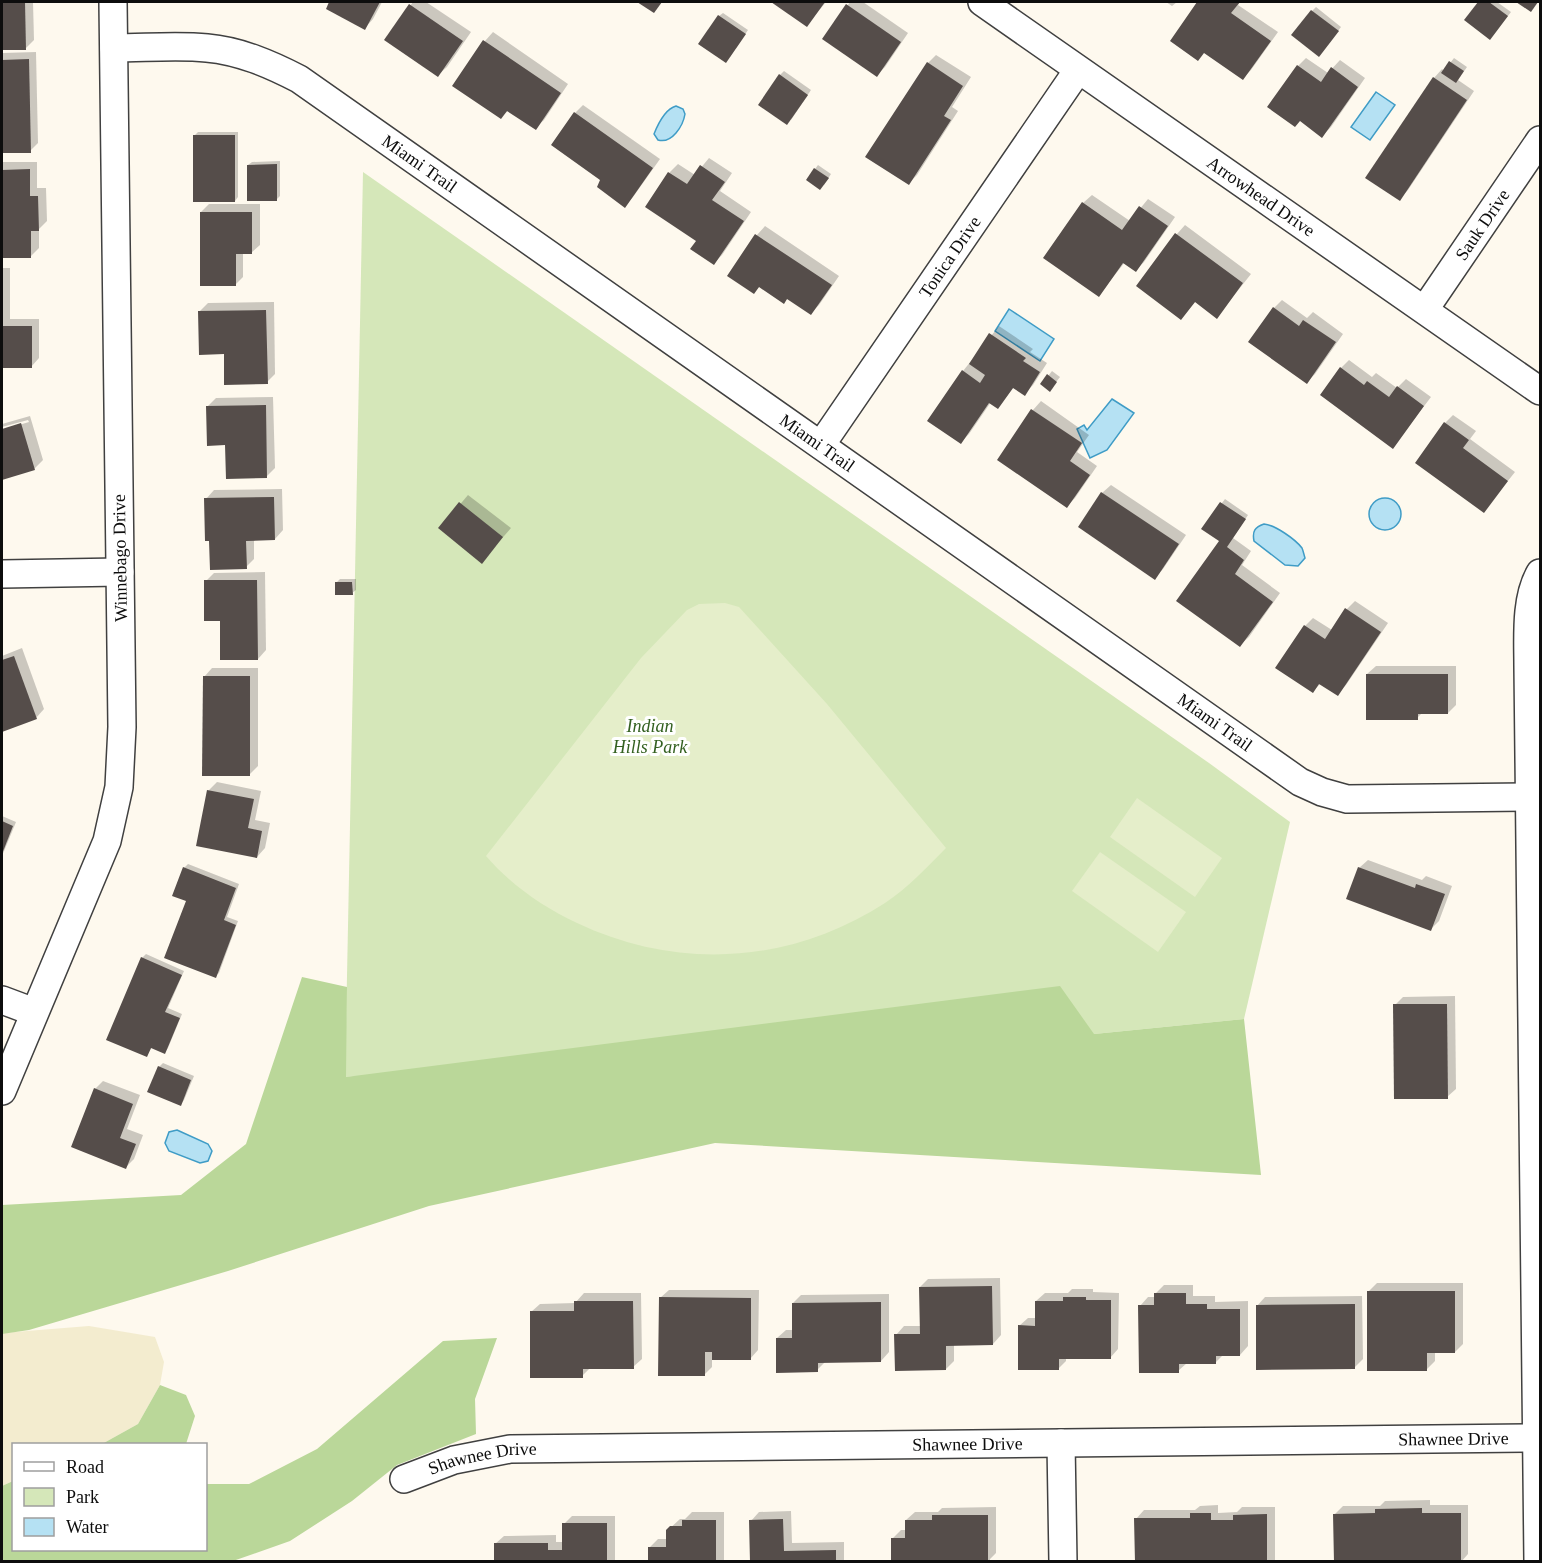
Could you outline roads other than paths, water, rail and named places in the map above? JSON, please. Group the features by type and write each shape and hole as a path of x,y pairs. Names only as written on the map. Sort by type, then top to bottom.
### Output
{"street":[{"name":"Winnebago Drive","path":"2,1091 107,841 118,787 122,727 113,2"},
{"name":"Arrowhead Drive","path":"982,2 1540,391"},
{"name":"Miami Trail","path":"114,48 207,48 261,61 299,79 1300,782 1322,792 1347,799 1529,797"},
{"name":"Tonica Drive","path":"821,445 1078,70"},
{"name":"Sauk Drive","path":"1425,309 1540,140"},
{"path":"2,574 120,572"},
{"path":"1538,1562 1529,621 1532,599 1540,573"},
{"path":"2,1000 34,1012"},
{"name":"Shawnee Drive","path":"404,1479 454,1460 510,1449 1536,1438"},
{"path":"1061,1443 1063,1562"}],"water":[{"path":"1376,92 1395,105 1370,140 1351,127"},
{"path":"676,106 683,109 685,114 682,124 672,137 663,141 658,140 654,134 660,122 668,110"},
{"path":"1009,309 1054,339 1040,361 995,331"},
{"path":"1112,399 1134,413 1107,450 1090,458 1077,429 1084,425 1087,430"},
{"path":"1385,498 1396,503 1401,514 1396,525 1385,530 1374,525 1369,514 1374,503"},
{"path":"1264,524 1284,533 1302,548 1305,558 1298,566 1285,565 1254,541 1255,530"},
{"path":"177,1130 208,1144 212,1151 208,1161 200,1163 169,1151 165,1143 169,1132"}],"park label":[{"name":"Indian Hills Park","path":"650,736"}]}
